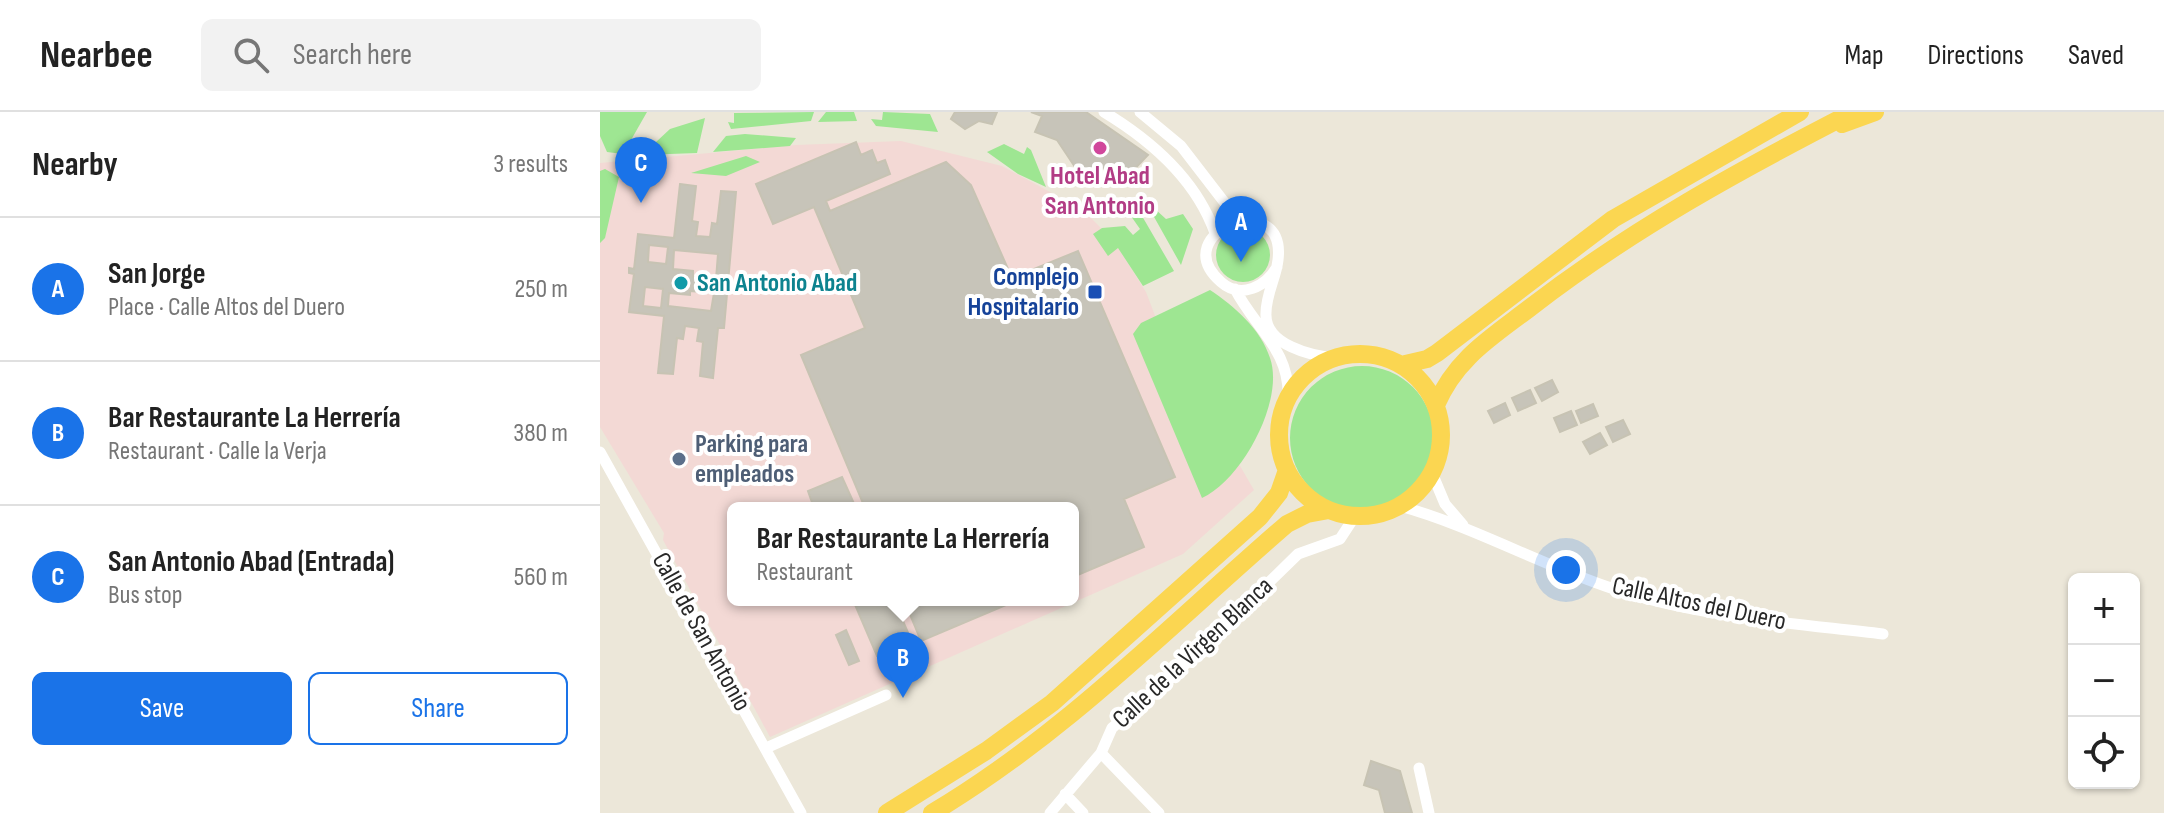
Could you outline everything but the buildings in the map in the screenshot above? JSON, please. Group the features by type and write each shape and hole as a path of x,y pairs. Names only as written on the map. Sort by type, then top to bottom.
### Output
{"highway":[{"path":"1401,365 1427,359 1437,353 1561,256 1637,204 1800,112"},
{"path":"1436,405 1456,367 1568,279 1662,215 1752,162 1853,112"},
{"path":"1812,133 1875,112"},
{"path":"1359,354 1401,365 1422,382 1436,405 1441,438 1432,473 1413,497 1400,506 1371,515 1355,516 1329,510 1305,494 1287,470 1279,437 1288,399 1308,374 1336,358 1359,354"},
{"path":"887,813 986,751 1090,671 1260,517 1279,493 1287,470"},
{"path":"932,813 1008,763 1086,703 1287,524 1307,514 1329,510"}],"street":[{"path":"1104,112 1153,146 1185,179 1205,208 1215,233"},
{"path":"1140,112 1197,162 1238,220"},
{"path":"1288,399 1289,383 1281,353 1250,315 1235,289 1218,279 1209,261 1208,250 1215,233 1238,220 1256,222 1271,232 1278,249 1277,267 1265,315 1269,326 1297,351 1336,358"},
{"path":"1235,289 1256,288 1265,283 1277,267"},
{"name":"Calle de San Antonio","path":"600,452 801,813"},
{"name":"Calle Altos del Duero","path":"1432,473 1445,504 1476,536"},
{"name":"Calle Altos del Duero","path":"1400,506 1436,516 1476,536 1615,589 1766,621 1883,634"},
{"name":"Calle de la Virgen Blanca","path":"1050,813 1101,753 1112,728 1127,713 1171,678 1298,554 1340,539 1355,516"},
{"path":"766,748 886,695"},
{"path":"1101,753 1159,813"},
{"path":"1419,768 1429,813"},
{"path":"1065,794 1083,813"}],"shaded area":[{"path":"901,141 1002,166 1083,210 1114,241 1146,292 1159,326 1254,490 1183,554 1079,600 1079,502 727,502 727,606 1066,606 770,737 663,540 664,533 600,427 600,163 796,145"}],"green space":[{"path":"600,112 647,112 623,154 607,152 600,136"},
{"path":"814,112 811,121 731,129 728,122 734,123 734,113"},
{"path":"826,112 854,112 857,121 818,122"},
{"path":"883,112 930,114 938,132 876,126 871,119 882,120"},
{"path":"705,118 697,153 642,155 670,129"},
{"path":"745,134 796,138 790,146 713,152 726,136"},
{"path":"1004,144 1024,154 1027,147 1031,150 1046,187 1018,174 987,152"},
{"path":"746,156 760,162 726,176 691,173"},
{"path":"605,169 619,177 605,238 600,243 600,171"},
{"path":"1144,199 1166,219 1183,214 1193,229 1181,265"},
{"path":"1135,204 1174,271 1143,286 1118,248 1108,256 1093,234 1102,228 1125,226 1133,235 1140,229 1126,209"},
{"path":"1243,228 1262,236 1270,255 1262,274 1243,282 1224,274 1216,255 1224,236"},
{"path":"1210,290 1237,311 1260,337 1270,358 1273,375 1266,416 1257,437 1232,474 1202,498 1133,334 1141,323"},
{"path":"1362,366 1389,372 1413,387 1428,411 1434,438 1428,465 1413,489 1389,504 1362,510 1335,504 1311,489 1296,465 1290,438 1296,411 1311,387 1335,372"}],"place":[{"name":"Hotel Abad San Antonio","path":"1100,148"},
{"name":"San Antonio Abad (Entrada)","path":"641,203"},
{"name":"San Jorge","path":"1241,262"},
{"name":"San Antonio Abad","path":"681,283"},
{"name":"Complejo Hospitalario","path":"1095,292"},
{"name":"Parking para empleados","path":"679,459"},
{"name":"Bar Restaurante La Herrería","path":"903,698"}]}
